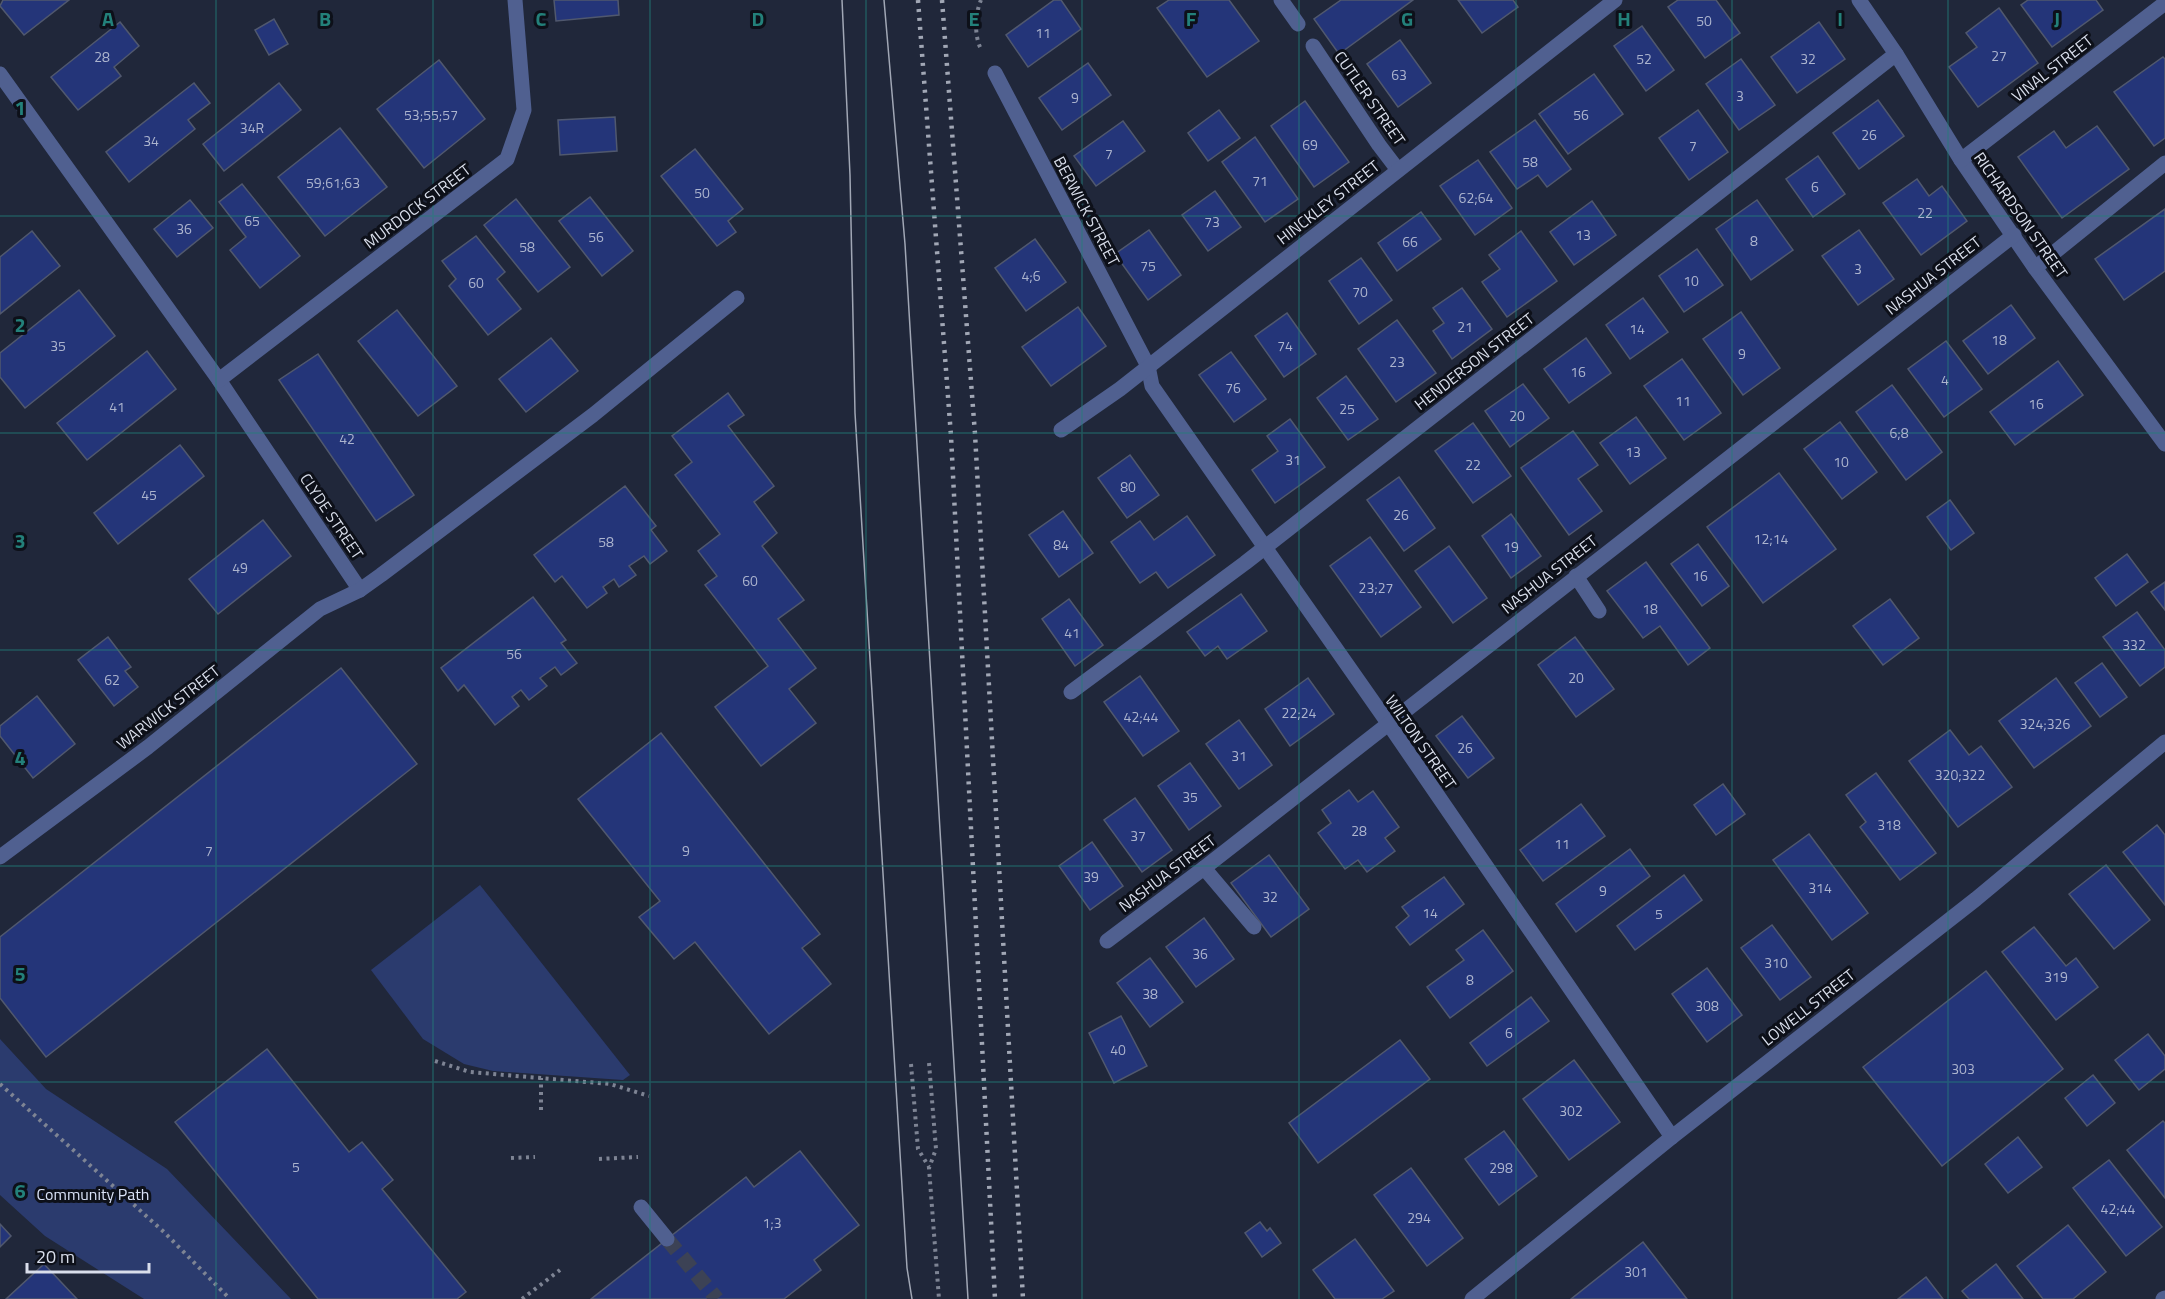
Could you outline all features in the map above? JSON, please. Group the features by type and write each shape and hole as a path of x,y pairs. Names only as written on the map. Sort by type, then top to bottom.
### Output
{"street":[{"name":"MURDOCK STREET","path":"219,380 507,159 524,110 515,0"},
{"path":"1281,0 1298,24"},
{"name":"HINCKLEY STREET","path":"1061,430 1120,389 1615,0"},
{"name":"RICHARDSON STREET","path":"1859,0 1896,54 1961,160 2035,268 2165,444"},
{"name":"VINAL STREET","path":"1961,160 2165,3"},
{"name":"CUTLER STREET","path":"1313,46 1378,145 1398,170"},
{"name":"HENDERSON STREET","path":"1071,692 1264,548 1896,54"},
{"name":"BERWICK STREET","path":"995,73 1148,366"},
{"name":"CLYDE STREET","path":"0,74 219,380 360,590"},
{"path":"2035,268 2165,163"},
{"name":"NASHUA STREET","path":"1107,941 1204,868 2014,235"},
{"path":"360,590 593,415 737,298"},
{"name":"WILTON STREET","path":"1148,366 1152,386 1388,723 1671,1137"},
{"path":"1576,576 1599,611"},
{"name":"WARWICK STREET","path":"0,857 148,747 320,609 360,590"},
{"name":"LOWELL STREET","path":"1472,1299 1671,1137 1967,906 2165,742"},
{"path":"1204,868 1254,927"},
{"path":"641,1207 667,1239"}],"path":[{"path":"981,0 976,27 978,43 995,73"},
{"path":"435,1061 470,1072 609,1084 650,1096"},
{"path":"929,1063 936,1149 929,1168 939,1299"},
{"path":"911,1064 918,1149 929,1168"},
{"path":"541,1078 541,1110"},
{"path":"0,1084 164,1232 230,1299"},
{"path":"511,1158 535,1157"},
{"path":"599,1159 638,1157"},
{"path":"522,1299 560,1270"}],"green space":[{"path":"480,885 630,1075 623,1080 493,1071 464,1064 423,1039 371,970"},
{"name":"Community Path","path":"0,1039 46,1089 167,1169 291,1299 144,1299 45,1236 0,1195"}],"building":[{"path":"3,0 69,0 24,35 0,6"},
{"path":"554,0 618,0 619,15 556,21"},
{"path":"1054,0 1061,0 1081,29 1028,67 1006,35"},
{"path":"1169,0 1229,0 1259,41 1207,77 1157,8"},
{"path":"1341,0 1413,0 1339,54 1314,19"},
{"path":"1458,0 1513,0 1518,7 1482,33"},
{"path":"1678,0 1716,0 1740,33 1705,58 1668,7"},
{"path":"2028,0 2096,0 2103,10 2052,47 2021,5"},
{"path":"1999,8 2038,63 1978,107 1949,67 1977,47 1966,33"},
{"path":"274,19 288,44 269,55 255,30"},
{"path":"120,22 139,46 114,67 121,76 78,110 51,77"},
{"path":"1819,22 1845,59 1797,93 1771,57"},
{"path":"1642,26 1674,70 1646,91 1614,46"},
{"path":"1400,40 1431,83 1398,107 1367,64"},
{"path":"2163,57 2165,59 2165,138 2154,146 2114,92"},
{"path":"1741,59 1775,105 1739,130 1706,84"},
{"path":"439,60 485,119 424,168 377,109"},
{"path":"1088,63 1111,95 1062,130 1039,98"},
{"path":"1594,74 1623,114 1568,154 1539,114"},
{"path":"194,83 210,103 188,120 195,129 129,182 106,152"},
{"path":"279,83 301,110 224,171 203,144"},
{"path":"1878,100 1904,136 1859,169 1833,133"},
{"path":"1305,101 1349,162 1314,187 1271,126"},
{"path":"1219,110 1240,138 1208,161 1188,133"},
{"path":"1698,110 1728,152 1689,180 1659,138"},
{"path":"615,117 617,151 560,155 558,120"},
{"path":"1535,120 1571,169 1547,187 1538,175 1517,189 1490,152"},
{"path":"1123,121 1145,151 1096,186 1074,156"},
{"path":"2097,126 2129,169 2062,218 2018,157 2054,131 2066,148"},
{"path":"340,128 387,187 325,236 278,177"},
{"path":"1255,137 1298,199 1265,222 1222,162"},
{"path":"695,149 743,209 728,221 736,232 717,246 661,176"},
{"path":"1818,156 1845,194 1813,217 1786,179"},
{"path":"1478,160 1512,208 1475,235 1440,186"},
{"path":"1917,179 1929,196 1942,186 1967,221 1921,255 1883,203"},
{"path":"242,184 300,256 260,288 230,250 246,237 219,202"},
{"path":"1215,191 1241,227 1208,251 1182,215"},
{"path":"590,197 633,251 602,276 559,221"},
{"path":"516,199 570,267 538,292 484,225"},
{"path":"190,200 213,228 177,257 154,229"},
{"path":"1757,200 1793,250 1751,280 1716,229"},
{"path":"1592,201 1616,235 1574,265 1550,232"},
{"path":"2165,209 2165,271 2124,300 2095,259"},
{"path":"1421,212 1441,239 1397,271 1378,243"},
{"path":"1149,230 1181,275 1148,300 1115,254"},
{"path":"1859,230 1894,279 1858,305 1822,256"},
{"path":"32,231 60,266 0,314 0,257"},
{"path":"1521,231 1557,281 1507,317 1482,282 1500,269 1489,255"},
{"path":"476,236 505,272 497,279 521,309 488,335 449,286 456,279 442,261"},
{"path":"1035,239 1066,282 1026,311 995,268"},
{"path":"1697,249 1723,285 1684,312 1659,276"},
{"path":"1361,258 1392,300 1359,324 1329,281"},
{"path":"1462,288 1492,329 1452,359 1433,331 1444,323 1433,308"},
{"path":"79,290 115,336 25,408 0,377 0,353"},
{"path":"1643,298 1668,332 1630,359 1606,325"},
{"path":"2011,305 2035,338 1988,374 1963,341"},
{"path":"1078,307 1106,346 1051,386 1022,347"},
{"path":"397,310 457,386 418,416 358,341"},
{"path":"1741,312 1780,368 1743,395 1703,339"},
{"path":"1287,313 1316,354 1284,377 1255,336"},
{"path":"1397,320 1436,373 1396,402 1358,349"},
{"path":"551,338 578,371 526,412 499,379"},
{"path":"1586,338 1611,373 1569,403 1544,369"},
{"path":"1946,341 1982,389 1944,417 1908,369"},
{"path":"147,351 176,389 87,460 57,423"},
{"path":"1231,352 1266,399 1234,422 1199,375"},
{"path":"318,354 414,495 376,521 279,380"},
{"path":"1682,359 1721,413 1684,440 1644,386"},
{"path":"2058,361 2083,395 2015,445 1990,412"},
{"path":"1346,376 1378,419 1348,440 1317,398"},
{"path":"1523,384 1549,418 1510,447 1485,411"},
{"path":"1892,385 1942,452 1906,480 1856,412"},
{"path":"728,393 744,415 728,426 774,486 754,502 777,533 762,546 804,600 778,619 816,668 789,689 816,723 761,766 715,707 768,666 705,585 717,576 698,551 720,534 675,475 692,462 672,436"},
{"path":"1636,417 1666,458 1630,484 1600,443"},
{"path":"1290,419 1325,467 1275,503 1252,470 1278,451 1267,436"},
{"path":"1840,422 1877,472 1842,499 1804,449"},
{"path":"1473,423 1511,476 1473,503 1435,451"},
{"path":"1573,431 1598,465 1578,479 1602,511 1569,535 1521,468"},
{"path":"180,445 204,476 118,544 94,513"},
{"path":"1130,455 1159,495 1127,518 1098,478"},
{"path":"1779,473 1836,549 1763,603 1707,527"},
{"path":"1399,477 1435,528 1404,551 1367,500"},
{"path":"625,486 656,526 651,530 667,551 650,564 644,556 629,566 636,575 619,587 614,579 603,587 607,593 587,608 562,576 555,582 534,555"},
{"path":"1950,500 1974,533 1951,550 1927,517"},
{"path":"1063,511 1093,553 1059,577 1029,535"},
{"path":"1511,514 1541,556 1511,578 1482,536"},
{"path":"1187,516 1215,555 1168,588 1156,572 1140,583 1111,542 1140,521 1154,540"},
{"path":"263,520 291,556 218,614 189,579"},
{"path":"1370,537 1421,607 1381,637 1330,566"},
{"path":"1698,544 1729,586 1702,606 1671,564"},
{"path":"1449,546 1487,598 1453,623 1415,571"},
{"path":"2127,554 2148,582 2116,606 2095,578"},
{"path":"1646,562 1710,648 1688,665 1660,626 1643,638 1607,591"},
{"path":"2165,582 2165,610 2151,592"},
{"path":"1241,594 1267,631 1227,659 1218,646 1205,656 1187,632"},
{"path":"533,597 566,640 561,643 577,663 561,675 555,667 540,678 547,686 529,700 521,690 512,697 519,706 495,725 464,685 458,691 441,668"},
{"path":"1069,599 1103,645 1075,666 1042,619"},
{"path":"1890,599 1919,638 1883,665 1853,626"},
{"path":"2137,612 2165,650 2165,667 2140,686 2103,637"},
{"path":"108,637 131,667 125,671 138,687 114,706 78,660"},
{"path":"1575,637 1614,689 1576,717 1538,665"},
{"path":"2102,663 2127,697 2100,717 2075,683"},
{"path":"341,668 417,764 46,1057 0,998 0,937"},
{"path":"1140,676 1179,731 1143,756 1104,702"},
{"path":"1308,678 1334,714 1290,746 1265,709"},
{"path":"2056,678 2091,726 2034,768 1999,721"},
{"path":"37,696 75,744 33,778 0,736 0,726"},
{"path":"1462,716 1494,758 1468,778 1436,736"},
{"path":"1239,720 1272,765 1239,789 1206,744"},
{"path":"1950,730 1969,755 1981,746 2012,787 1958,827 1909,761"},
{"path":"661,733 820,934 802,948 831,984 769,1034 695,942 674,959 639,917 660,901 578,799"},
{"path":"1190,763 1221,806 1189,830 1158,786"},
{"path":"1876,773 1936,853 1900,880 1860,827 1866,822 1846,795"},
{"path":"1723,784 1745,814 1716,835 1694,805"},
{"path":"1349,790 1358,802 1373,791 1399,827 1385,838 1395,851 1367,872 1358,860 1345,869 1318,833 1331,823 1322,810"},
{"path":"1135,798 1172,850 1142,872 1104,820"},
{"path":"1581,804 1605,836 1543,881 1520,850"},
{"path":"2157,825 2165,835 2165,905 2123,852"},
{"path":"1809,834 1868,913 1832,940 1773,860"},
{"path":"1092,842 1123,886 1090,910 1059,866"},
{"path":"1630,849 1650,876 1576,932 1556,904"},
{"path":"1269,855 1309,909 1271,937 1231,883"},
{"path":"2106,865 2150,920 2114,949 2069,894"},
{"path":"1684,875 1702,900 1635,950 1617,926"},
{"path":"1444,877 1464,904 1410,945 1396,927 1409,916 1402,907"},
{"path":"1204,918 1234,959 1196,987 1166,947"},
{"path":"1772,925 1811,977 1780,1000 1741,948"},
{"path":"2034,927 2066,966 2076,958 2098,987 2056,1020 2002,952"},
{"path":"1483,930 1513,971 1450,1018 1427,987 1464,960 1456,950"},
{"path":"1150,958 1183,1002 1150,1027 1117,983"},
{"path":"1707,968 1742,1015 1707,1042 1672,994"},
{"path":"1986,971 2063,1069 1942,1166 1863,1067"},
{"path":"1531,997 1549,1021 1487,1066 1470,1043"},
{"path":"1121,1016 1147,1066 1114,1083 1089,1033"},
{"path":"2148,1034 2165,1056 2165,1069 2139,1090 2115,1060"},
{"path":"1400,1040 1430,1079 1318,1163 1289,1123"},
{"path":"267,1049 349,1152 362,1142 393,1180 382,1189 466,1292 457,1299 318,1299 175,1122"},
{"path":"1574,1060 1620,1122 1569,1160 1523,1099"},
{"path":"2093,1075 2115,1103 2087,1126 2065,1098"},
{"path":"2163,1121 2165,1123 2165,1198 2127,1150"},
{"path":"1504,1131 1537,1176 1499,1205 1465,1159"},
{"path":"2018,1137 2042,1167 2008,1193 1985,1164"},
{"path":"800,1151 859,1225 814,1260 821,1270 784,1299 591,1299 746,1177 754,1187"},
{"path":"2109,1160 2162,1227 2126,1256 2073,1188"},
{"path":"1411,1168 1463,1238 1427,1266 1374,1195"},
{"path":"1260,1222 1267,1231 1270,1228 1281,1243 1262,1257 1245,1233"},
{"path":"0,1224 11,1236 0,1247"},
{"path":"2068,1225 2106,1272 2073,1299 2043,1299 2017,1266"},
{"path":"1355,1239 1394,1291 1382,1299 1335,1299 1313,1270"},
{"path":"1643,1242 1687,1299 1571,1299"},
{"path":"44,1264 77,1299 6,1299"},
{"path":"1996,1264 2023,1299 1969,1299 1962,1291"},
{"path":"1926,1277 1943,1299 1898,1299"}],"tunnel":[{"path":"667,1239 717,1299"}],"tram line":[{"path":"842,0 850,175 855,413 907,1268 912,1299"},
{"path":"884,0 905,244 968,1299"}],"railway":[{"path":"918,0 951,436 995,1299"},
{"path":"942,0 975,434 1023,1299"}]}
